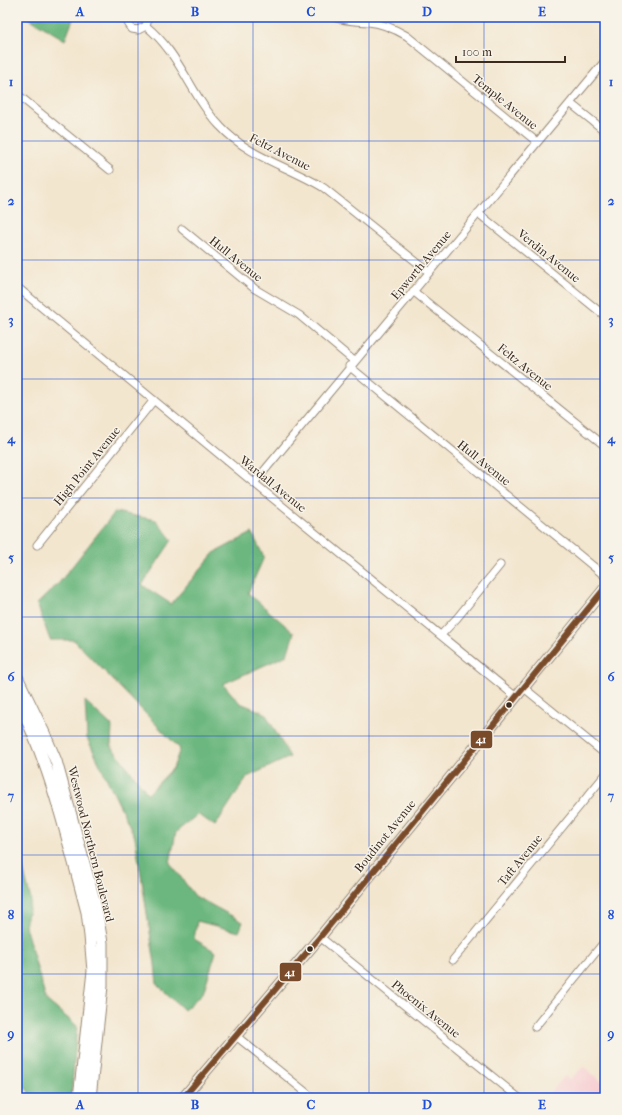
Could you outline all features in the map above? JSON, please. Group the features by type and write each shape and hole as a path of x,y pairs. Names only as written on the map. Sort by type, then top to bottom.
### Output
{"main road":[{"name":"Westwood Northern Boulevard","path":"17,677 44,732 56,762 96,907 102,943 102,986 90,1098"},
{"name":"Westwood Northern Boulevard","path":"17,699 45,761 87,912 93,971 79,1098"},
{"path":"85,1039 97,1041"}],"street":[{"path":"129,17 128,23 132,30 138,30 146,26 147,22 145,17"},
{"name":"Temple Avenue","path":"333,17 350,21 376,23 407,36 537,142"},
{"name":"Feltz Avenue","path":"146,26 153,32 176,60 210,114 230,136 252,152 313,181 324,188 429,272"},
{"name":"Epworth Avenue","path":"254,483 605,61"},
{"path":"17,94 110,170"},
{"path":"570,103 605,131"},
{"name":"Verdin Avenue","path":"478,213 605,316"},
{"name":"Hull Avenue","path":"182,229 255,289 299,315 352,364 605,576"},
{"name":"Wardall Avenue","path":"17,287 516,697"},
{"name":"Feltz Avenue","path":"413,291 605,446"},
{"name":"High Point Avenue","path":"37,545 154,400"},
{"path":"442,635 500,565"},
{"name":"Boudinot Avenue","path":"183,1098 320,937 605,588"},
{"path":"524,688 605,754"},
{"name":"Taft Avenue","path":"452,960 605,775"},
{"name":"Phoenix Avenue","path":"320,937 518,1098"},
{"path":"535,1027 605,941"},
{"path":"236,1036 313,1098"}],"shaded area":[{"path":"584,1067 605,1085 605,1098 539,1098 544,1092 548,1095 565,1076 570,1079"}],"green space":[{"path":"27,17 74,17 65,40"},
{"path":"115,512 156,520 172,540 142,585 171,604 214,553 252,533 264,557 248,593 294,633 287,655 223,684 240,703 265,713 290,757 247,777 215,826 198,814 176,832 170,863 195,896 243,922 239,932 197,921 194,939 216,952 203,993 184,1010 157,984 135,837 87,738 85,701 112,726 111,746 148,794 173,768 180,749 74,640 50,640 37,604 59,583"},
{"path":"17,839 31,900 25,926 46,1000 77,1026 71,1098 29,1098 29,1092 17,1079"}],"transit line":[{"name":"41","path":"183,1098 320,937 605,588"}]}
